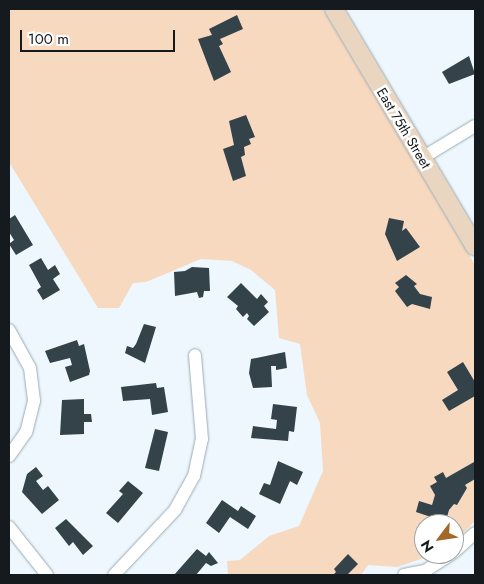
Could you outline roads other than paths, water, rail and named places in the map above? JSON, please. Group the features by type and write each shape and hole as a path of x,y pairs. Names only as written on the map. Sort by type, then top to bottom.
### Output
{"street":[{"name":"East 75th Street","path":"334,9 475,246"},
{"path":"422,158 475,126"},
{"path":"9,456 26,432 34,401 30,368 12,335"},
{"path":"114,575 175,510 194,476 202,439 195,355"},
{"path":"9,527 47,575"},
{"path":"464,543 475,533"},
{"path":"404,575 425,571 436,564"}]}
